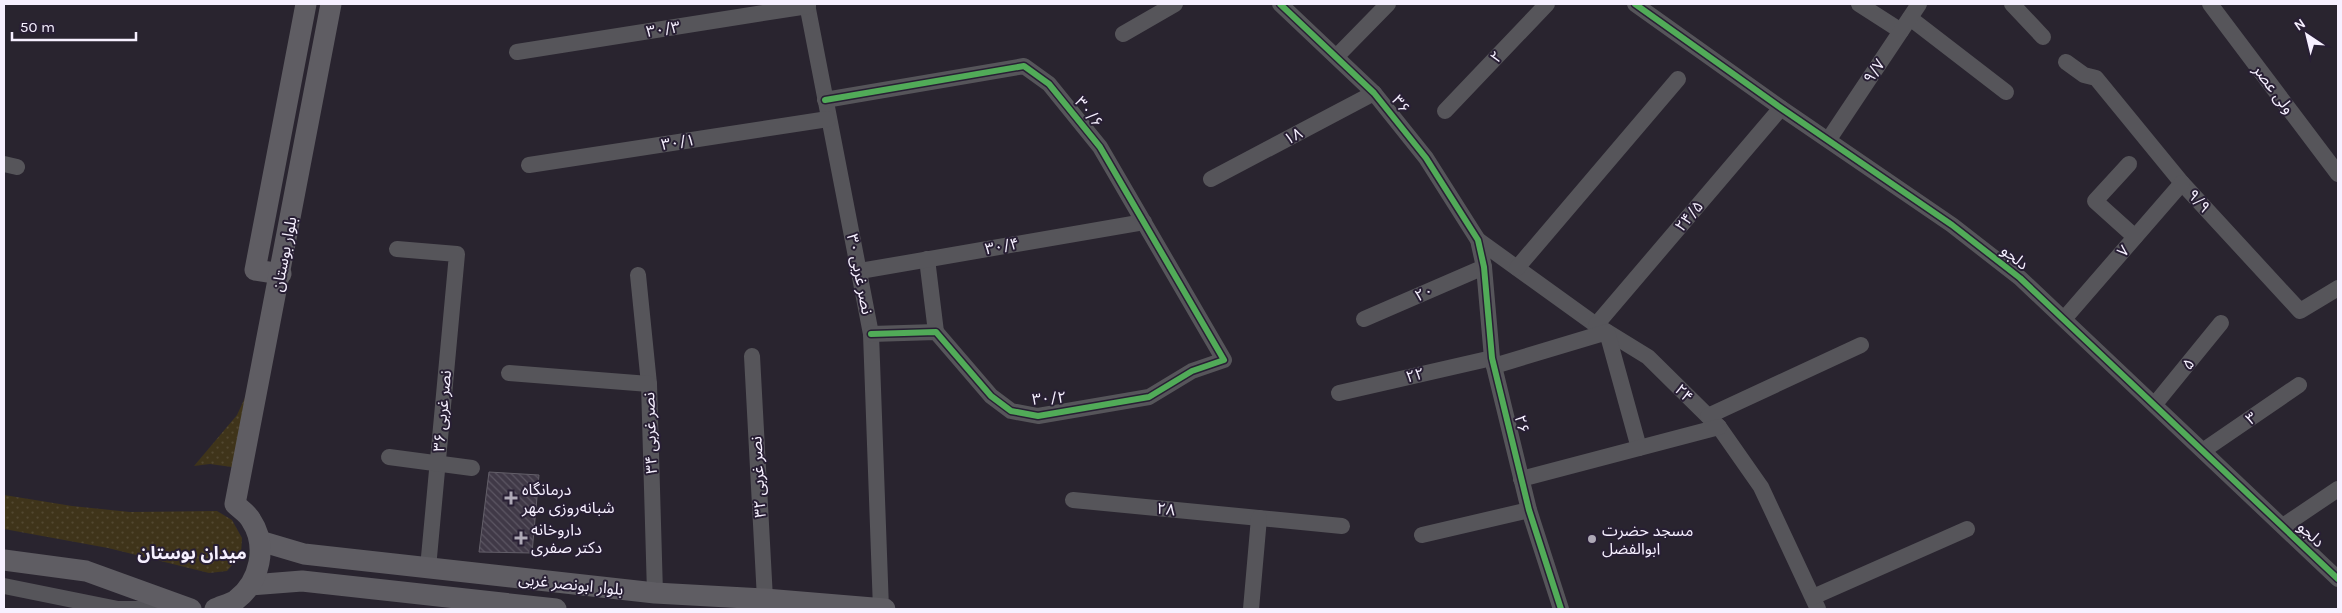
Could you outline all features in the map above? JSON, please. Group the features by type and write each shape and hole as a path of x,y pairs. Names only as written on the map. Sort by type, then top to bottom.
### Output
{"main road":[{"name":"بلوار بوستان","path":"281,274 256,270 306,4"},
{"name":"بلوار بوستان","path":"260,541 251,520 235,504 281,274 331,4"},
{"name":"بلوار ابونصر غربی","path":"260,541 304,554 655,593 765,598 885,609"},
{"path":"215,609 235,601 251,585 260,564 260,541"},
{"path":"4,560 86,571 191,609"},
{"name":"بلوار ابونصر غربی","path":"251,585 302,581 556,609"}],"street":[{"path":"1123,34 1176,4"},
{"name":"۳۶","path":"1280,4 1374,93 1426,158 1478,240"},
{"path":"1337,56 1388,4"},
{"name":"۲","path":"1446,111 1547,4"},
{"name":"دلجو","path":"1635,4 1781,108 1829,139 1952,225 2020,278 2204,450 2338,579"},
{"path":"1859,4 1905,25 2006,92"},
{"name":"۹/۷","path":"1829,139 1920,4"},
{"path":"2012,4 2043,37"},
{"name":"ولی عصر","path":"2210,4 2338,174"},
{"name":"۳۰/۳","path":"517,52 808,5"},
{"name":"نصر غربی ۳۰","path":"808,5 828,119 860,271 871,334 881,609"},
{"name":"۹/۹","path":"2066,62 2084,75 2096,78 2182,183 2300,311 2338,288"},
{"name":"۳۰/۶","path":"825,100 1024,66 1049,84 1100,147 1224,360"},
{"path":"1517,268 1678,80"},
{"name":"۱۸","path":"1211,179 1374,93"},
{"name":"۲۴/۵","path":"1602,328 1781,108"},
{"name":"۳۰/۱","path":"529,165 828,119"},
{"path":"2129,164 2095,201 2135,237"},
{"name":"۷","path":"2064,319 2182,183"},
{"name":"۳۰/۴","path":"860,271 1144,222"},
{"name":"۲۴","path":"1478,240 1602,328 1648,356 1713,421 1761,488 1815,603"},
{"name":"۲۶","path":"1478,240 1484,267 1493,362 1529,510 1561,609"},
{"name":"نصر غربی ۳۶","path":"397,249 457,254 428,568"},
{"path":"871,334 936,332 928,259"},
{"name":"۲۰","path":"1364,319 1484,267"},
{"name":"نصر غربی ۳۴","path":"638,275 649,384 655,593"},
{"name":"۵","path":"2155,404 2221,324"},
{"path":"1602,328 1639,448"},
{"name":"۲۲","path":"1339,393 1493,362 1602,328"},
{"name":"۳۰/۲","path":"936,332 990,396 1011,411 1038,416 1150,397 1192,371 1224,360"},
{"path":"1521,479 1639,448 1713,421 1861,345"},
{"name":"نصر غربی ۳۲","path":"752,356 765,598"},
{"path":"509,373 649,384"},
{"name":"۳","path":"2204,450 2299,385"},
{"path":"389,458 472,468"},
{"path":"2283,526 2338,489"},
{"name":"۲۸","path":"1073,500 1342,526"},
{"path":"1422,534 1529,510"},
{"path":"1251,609 1259,518"},
{"path":"1815,603 1966,529"},
{"path":"4,586 118,609 170,609"}],"shaded area":[{"path":"249,389 239,468 210,464 194,466 237,415"},
{"path":"4,495 72,506 130,512 217,511 232,520 242,538 241,554 227,571 209,573 108,548 4,529"}],"building":[{"name":"درمانگاه شبانه‌روزی مهر","path":"489,472 539,475 532,553 479,552"}],"cycle path":[{"path":"1280,4 1374,93 1426,158 1478,240 1484,267 1492,358 1529,510 1561,609"},
{"path":"1635,4 1781,108 1952,225 2020,278 2338,579"},
{"path":"825,100 1024,66 1049,84 1100,147 1224,360 1192,371 1149,397 1038,416 1011,411 991,396 936,332 871,334"}],"place":[{"name":"درمانگاه شبانه‌روزی مهر","path":"511,498"},
{"name":"داروخانه دکتر صفری","path":"521,538"},
{"name":"مسجد حضرت ابوالفضل","path":"1592,539"}],"district":[{"name":"میدان بوستان","path":"192,553"}]}
